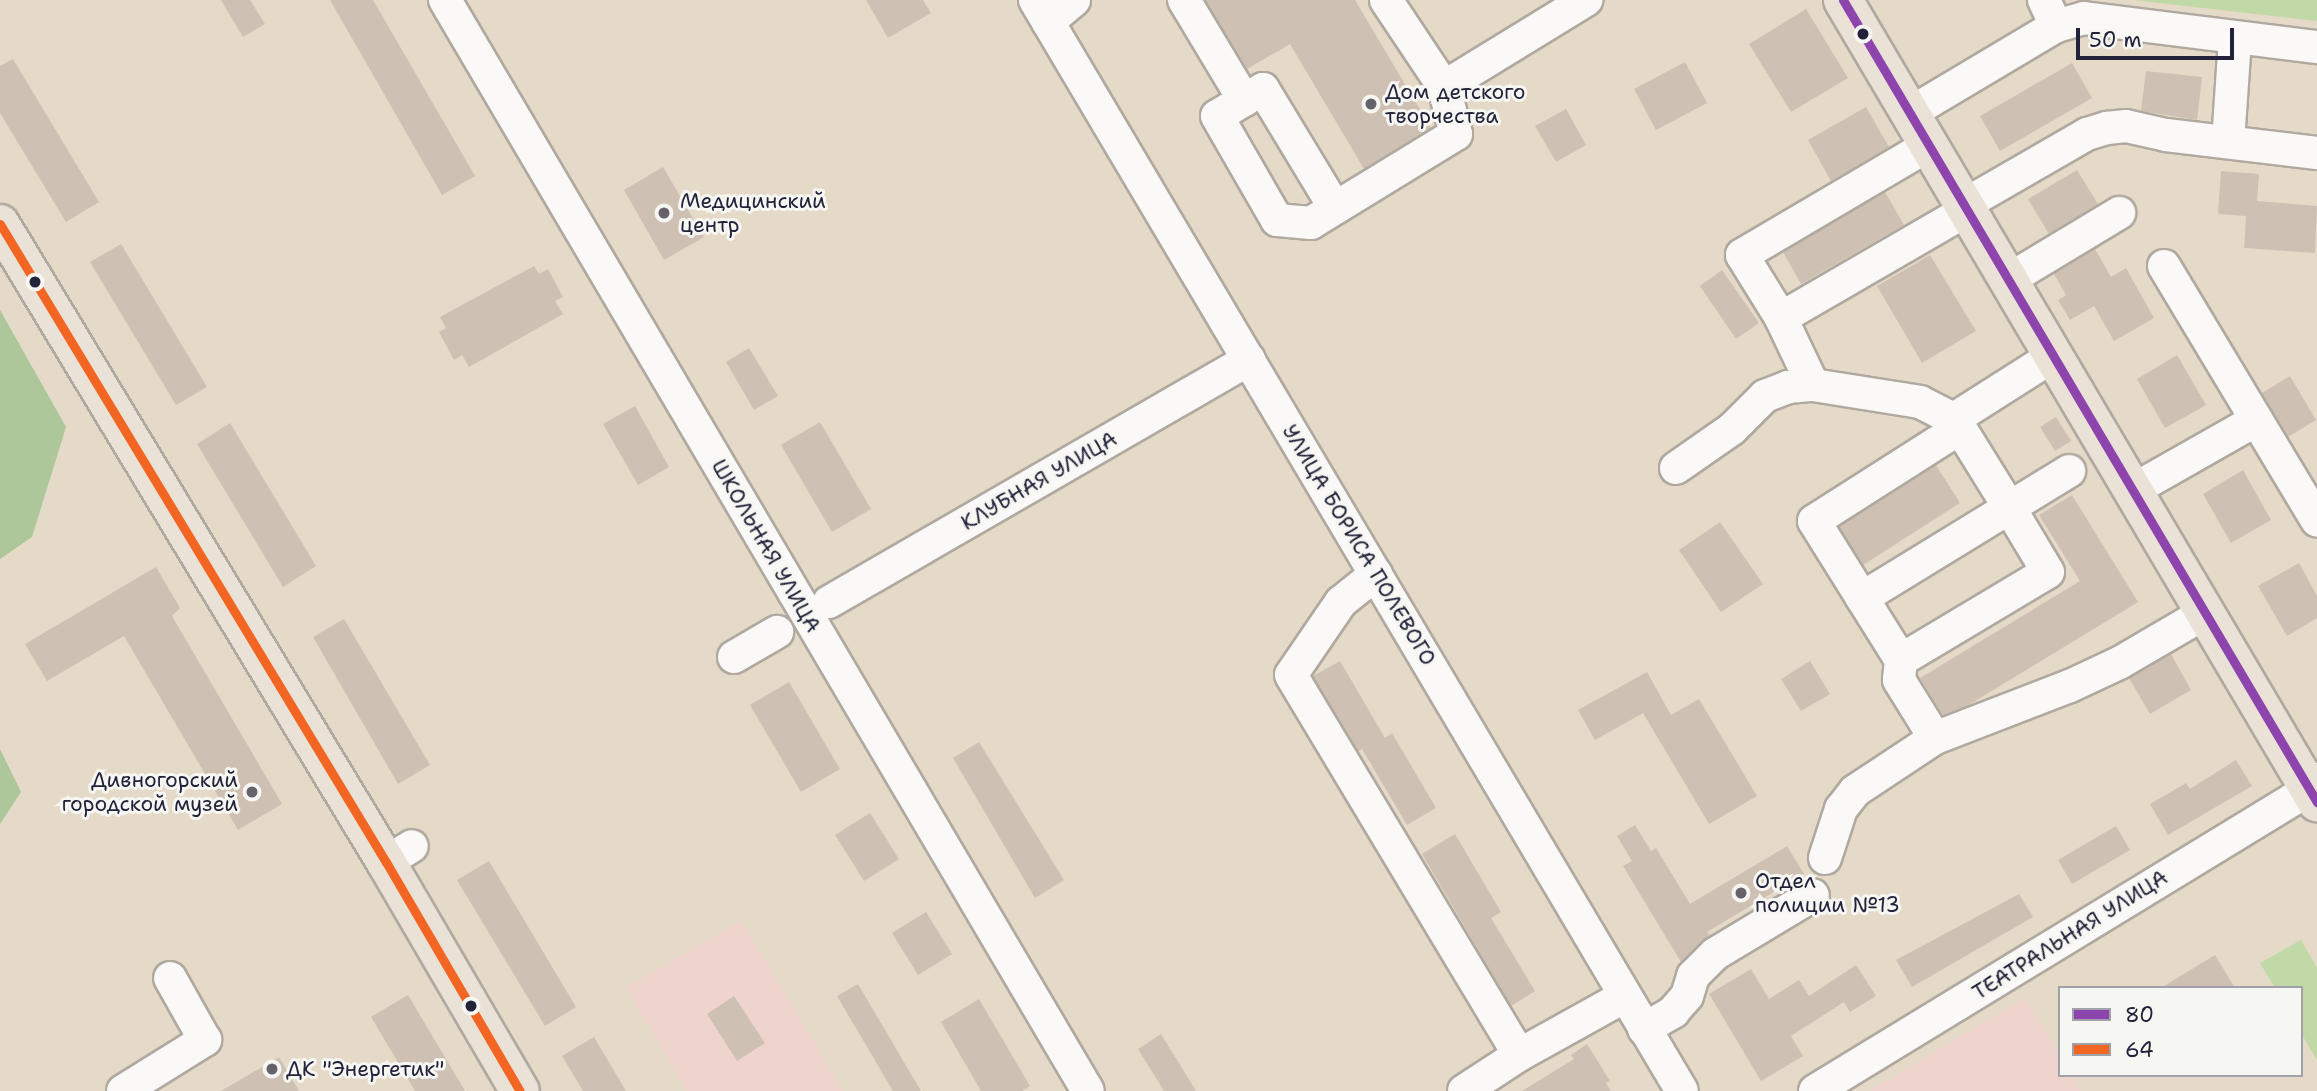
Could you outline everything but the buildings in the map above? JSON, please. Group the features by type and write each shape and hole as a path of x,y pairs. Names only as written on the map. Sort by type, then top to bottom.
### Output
{"main road":[{"path":"1843,0 2313,789"},
{"path":"0,225 386,862 520,1091"}],"street":[{"name":"ШКОЛЬНАЯ УЛИЦА","path":"444,0 1088,1091"},
{"path":"1041,11 1074,0"},
{"path":"1184,0 1244,100"},
{"path":"1335,208 1263,89 1217,116 1277,220 1311,223 1455,134 1444,87 1385,0"},
{"path":"1444,87 1586,0"},
{"name":"УЛИЦА БОРИСА ПОЛЕВОГО","path":"1041,11 1682,1091"},
{"path":"1813,385 1781,318 1742,255 1919,129 2050,13 2317,47"},
{"path":"2228,142 2235,38"},
{"path":"1781,318 2087,135 2107,128 2126,126 2165,135 2317,153"},
{"path":"2008,279 2119,213"},
{"path":"2164,266 2317,522"},
{"path":"1935,738 1899,680 1901,660 1814,521 2053,356"},
{"name":"КЛУБНАЯ УЛИЦА","path":"828,602 1249,360"},
{"path":"1675,468 1732,429 1765,396 1788,387 1813,385 1920,402 1957,424 2048,572 1901,660"},
{"path":"2133,490 2256,420"},
{"path":"1863,598 2069,471"},
{"path":"1376,574 1342,602 1291,675 1519,1055"},
{"path":"1825,858 1841,809 1855,791 1935,738 2070,687 2121,662 2206,613"},
{"path":"734,657 777,632"},
{"name":"ТЕАТРАЛЬНАЯ УЛИЦА","path":"1815,1091 2313,789"},
{"path":"1644,1029 1673,1012 1688,996 1693,976 1715,954 1813,895"},
{"path":"123,1091 205,1041 170,978"},
{"path":"1464,1091 1519,1055 1625,996"}],"shaded area":[{"path":"741,920 843,1091 687,1091 626,988"},
{"path":"2025,998 2058,1052 2058,1077 2073,1077 2081,1091 1869,1091"}],"green space":[{"path":"2134,0 2317,0 2317,21"},
{"path":"0,310 66,427 32,537 0,559"},
{"path":"0,749 21,792 0,824"},
{"path":"2301,940 2317,968 2317,1060 2303,1036 2303,986 2274,986 2260,963"}],"transit line":[{"name":"80","path":"1843,0 2317,802"},
{"name":"64","path":"0,224 386,862 520,1091"}],"place":[{"name":"Дом детского творчества","path":"1371,104"},
{"name":"Медицинский центр","path":"664,213"},
{"name":"Дивногорский городской музей","path":"252,792"},
{"name":"Отдел полиции №13","path":"1741,893"},
{"name":"ДК \"Энергетик\"","path":"272,1069"}]}
